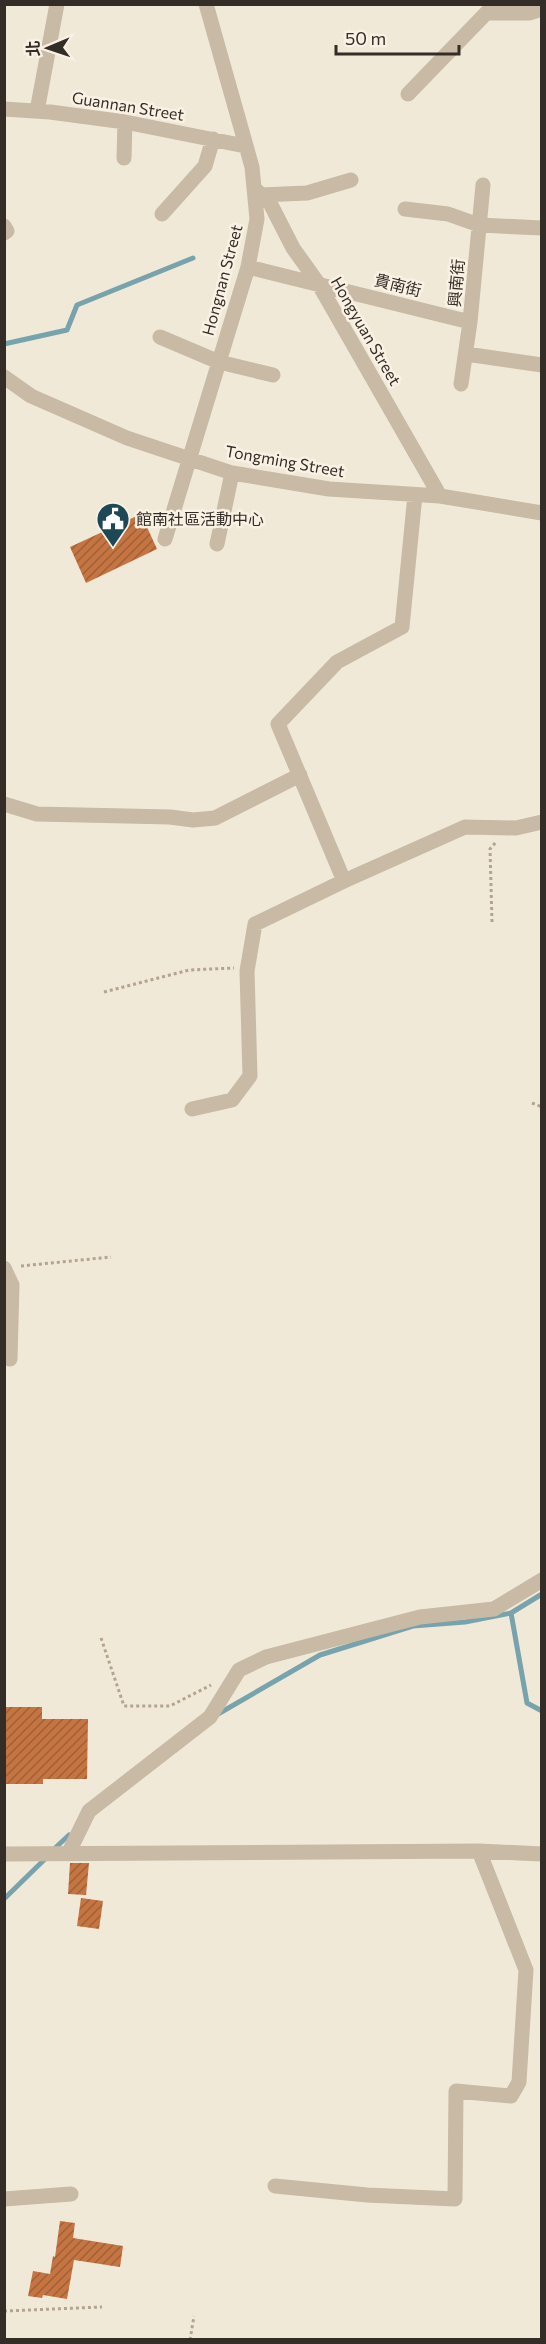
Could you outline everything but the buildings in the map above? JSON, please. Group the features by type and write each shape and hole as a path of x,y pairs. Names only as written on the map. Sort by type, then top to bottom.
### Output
{"street":[{"path":"37,111 57,4"},
{"name":"Hongnan Street","path":"165,539 248,267 257,219 258,192 206,4"},
{"path":"408,94 491,9 529,13 542,9"},
{"name":"Guannan Street","path":"4,109 125,122 245,146"},
{"path":"124,158 125,122"},
{"path":"162,214 205,166 213,139"},
{"path":"258,192 307,193 351,180"},
{"name":"興南街","path":"461,384 470,321 483,185"},
{"name":"Hongyuan Street","path":"258,192 270,203 293,248 318,283 440,496"},
{"path":"405,209 448,214 479,225 542,228"},
{"path":"4,226 7,231 4,233"},
{"name":"貴南街","path":"248,267 470,321"},
{"path":"160,337 219,362 273,375"},
{"path":"466,354 542,364"},
{"name":"Tongming Street","path":"4,378 31,396 127,438 232,473 329,489 440,496 542,513"},
{"path":"217,544 232,473"},
{"path":"344,881 278,724 337,662 402,627 415,495"},
{"path":"4,804 37,814 215,818 300,775"},
{"path":"192,1109 232,1100 250,1076 248,968 255,924 465,827 512,828 542,822"},
{"path":"10,1267 12,1286 10,1359"},
{"path":"68,1854 89,1810 210,1717 239,1670 266,1657 420,1617 494,1609 542,1580"},
{"path":"275,2186 367,2195 455,2199 456,2091 511,2096 519,2082 526,1970 479,1851"},
{"path":"4,1854 479,1851 542,1854"},
{"path":"4,2199 71,2194"}],"path":[{"path":"492,922 490,849 512,828"},
{"path":"104,992 189,970 248,968"},
{"path":"532,1103 542,1107"},
{"path":"10,1267 111,1257"},
{"path":"101,1638 124,1706 170,1706 239,1670"},
{"path":"4,2311 102,2307"},
{"path":"190,2340 194,2316"}],"waterway":[{"path":"4,344 67,330 77,305 193,258"},
{"path":"218,1714 320,1655 413,1626 465,1622 511,1613 542,1594"},
{"path":"511,1613 527,1703 542,1711"},
{"path":"53,1850 69,1835"},
{"path":"4,1899 47,1857"}],"place":[{"name":"館南社區活動中心","path":"113,548"}]}
